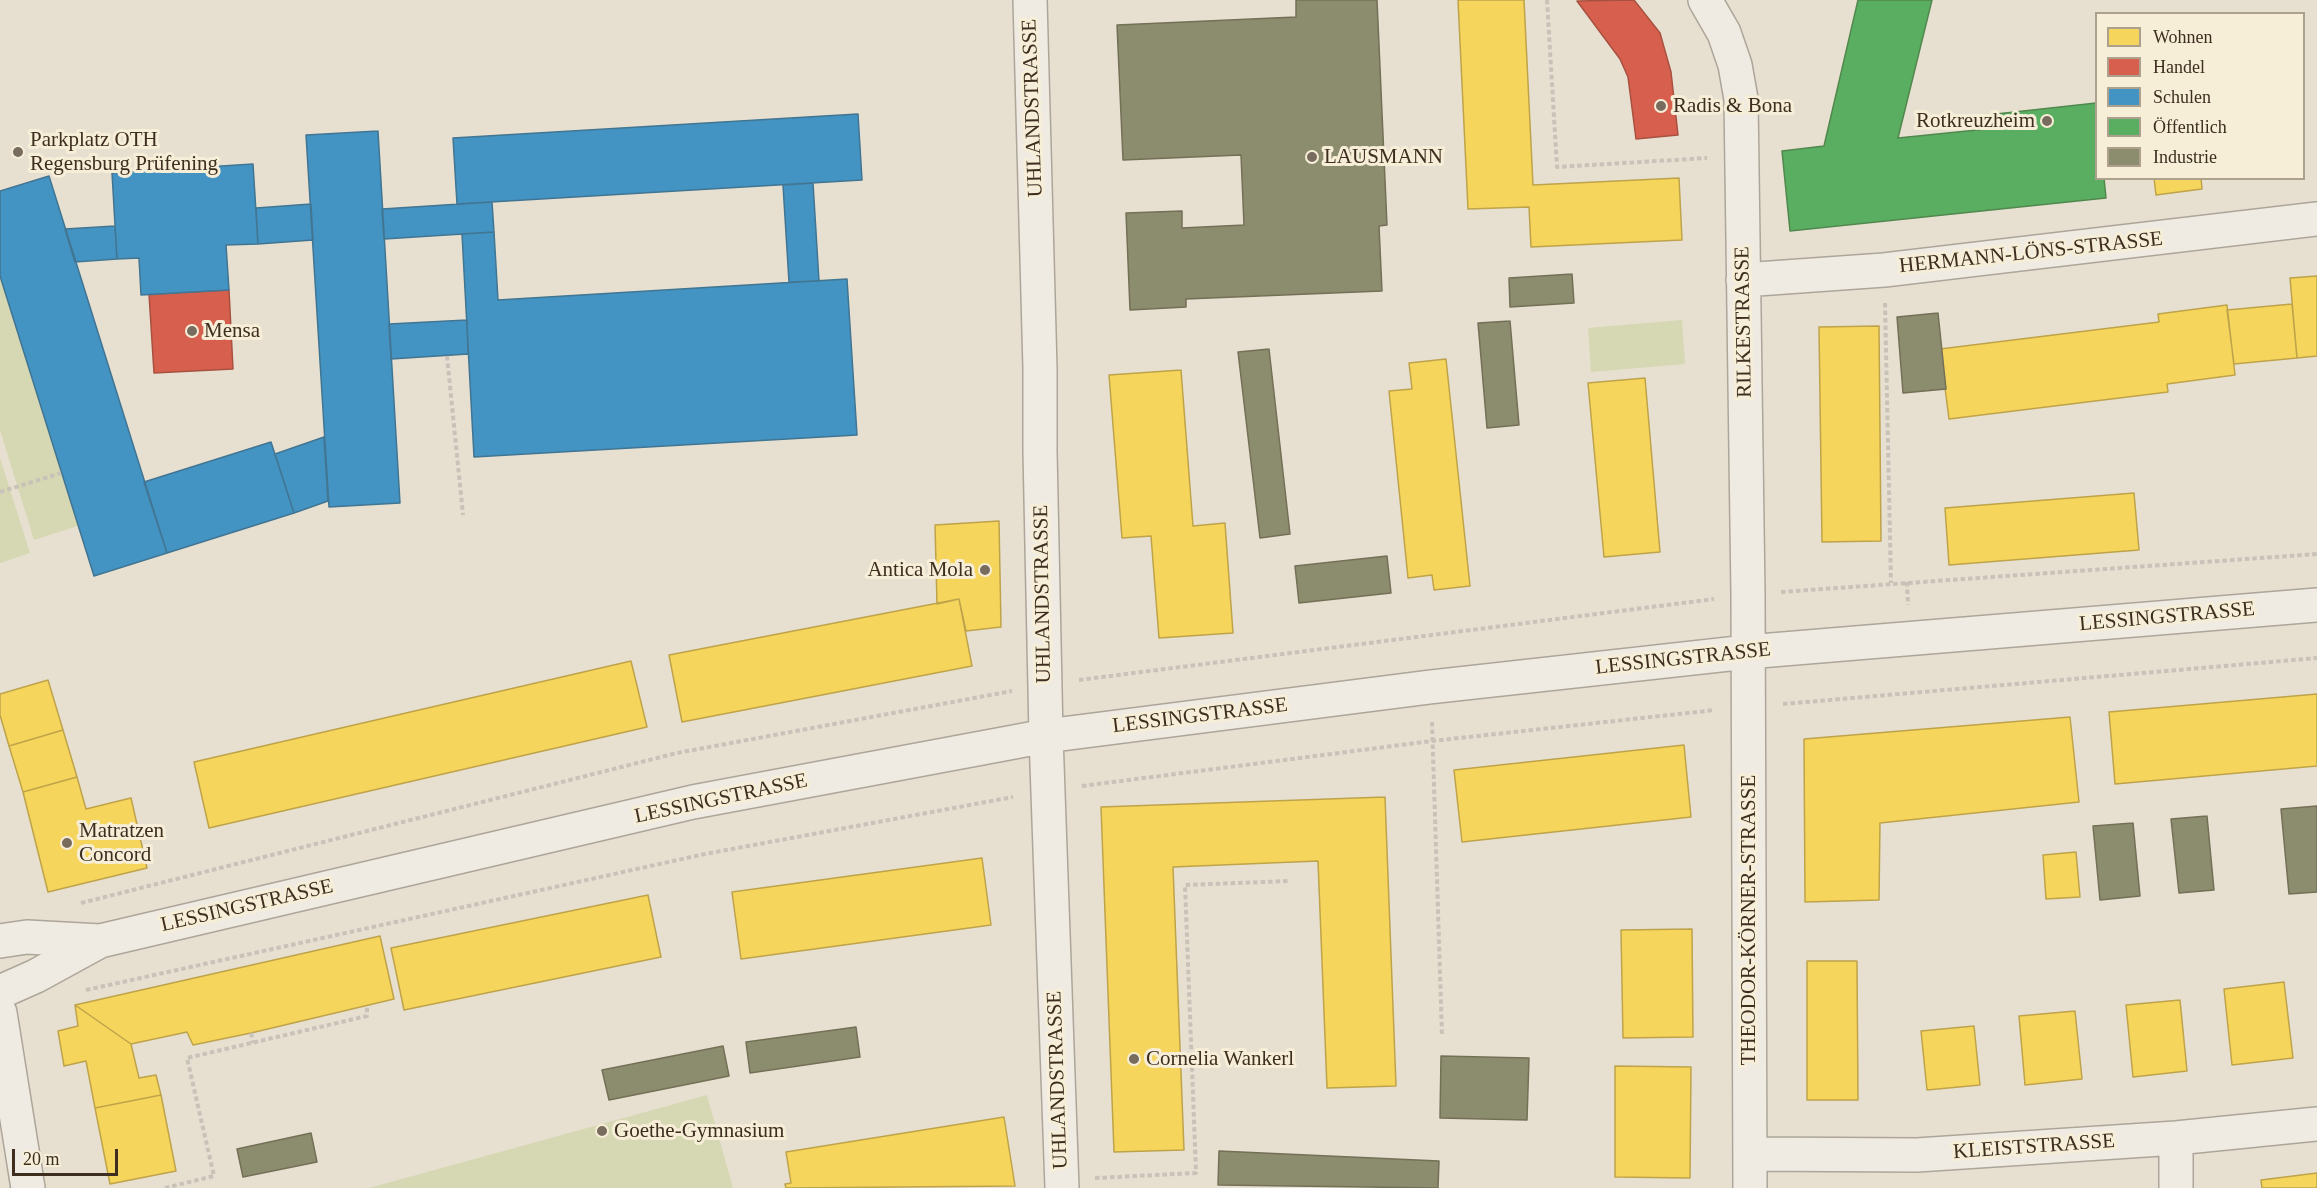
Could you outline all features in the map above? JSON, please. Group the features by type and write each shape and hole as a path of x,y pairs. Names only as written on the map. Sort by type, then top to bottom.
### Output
{"street":[{"name":"UHLANDSTRASSE","path":"1030,0 1046,736 1061,1184"},
{"name":"RILKESTRASSE","path":"1705,0 1724,33 1735,64 1741,99 1748,652"},
{"name":"HERMANN-LÖNS-STRASSE","path":"1743,280 1884,270 2317,219"},
{"name":"LESSINGSTRASSE","path":"0,992 36,976 100,941 693,802 1046,736 1430,687 1748,652 2317,604"},
{"name":"THEODOR-KÖRNER-STRASSE","path":"1748,652 1750,1188"},
{"name":"LESSINGSTRASSE","path":"0,941 27,937 100,941"},
{"path":"0,1013 27,1188"},
{"name":"KLEISTSTRASSE","path":"1750,1154 1917,1155 2176,1138 2317,1124"},
{"path":"0,1125 27,1188"},
{"path":"2176,1138 2176,1188"}],"path":[{"path":"1547,0 1557,167 1743,156"},
{"path":"1884,270 1891,583"},
{"path":"447,356 463,515"},
{"path":"0,492 61,473"},
{"path":"78,992 705,854 1048,790 1432,741 1749,707 2317,658"},
{"path":"1430,687 1442,1036"},
{"path":"1061,1184 1196,1173 1185,885 1289,880"},
{"path":"165,1188 214,1176 187,1058 367,1016 368,1006"},
{"path":"252,1033 253,1043"}],"green space":[{"path":"0,276 78,526 34,540 0,430"},
{"path":"1682,320 1685,364 1591,372 1588,328"},
{"path":"0,458 30,553 0,563"},
{"path":"707,1095 733,1188 369,1188"}],"building: Wohnen":[{"path":"1458,0 1524,0 1533,185 1679,178 1682,240 1531,247 1529,207 1468,209"},
{"path":"2154,180 2201,180 2202,189 2156,195"},
{"path":"2317,276 2317,356 2297,358 2290,278"},
{"path":"2292,304 2297,358 2234,364 2227,310"},
{"path":"2227,305 2235,375 2167,384 2168,392 1949,419 1940,349 2159,322 2158,314"},
{"path":"1879,326 1881,541 1822,542 1819,327"},
{"path":"1446,359 1470,586 1434,590 1432,575 1408,578 1389,391 1412,389 1409,363"},
{"path":"1181,370 1193,526 1225,523 1233,633 1159,638 1151,536 1122,538 1109,375"},
{"path":"1645,378 1660,552 1604,557 1588,383"},
{"path":"2134,493 2139,550 1949,565 1945,508"},
{"path":"999,521 1001,627 966,631 959,599 937,604 935,525"},
{"path":"959,599 972,666 682,722 669,655"},
{"path":"631,661 647,727 209,828 194,762"},
{"path":"48,680 63,730 9,746 0,715 0,694"},
{"path":"2317,694 2317,766 2115,784 2109,712"},
{"path":"2070,717 2079,802 1880,823 1879,900 1805,902 1804,739"},
{"path":"63,730 77,777 23,792 9,746"},
{"path":"1684,745 1691,817 1462,842 1454,770"},
{"path":"77,777 86,809 131,798 147,868 48,892 23,792"},
{"path":"1385,797 1396,1086 1327,1088 1318,861 1173,867 1184,1150 1114,1152 1101,807"},
{"path":"2076,852 2080,897 2046,899 2043,855"},
{"path":"982,858 991,925 741,959 732,892"},
{"path":"648,895 661,957 404,1010 391,948"},
{"path":"1692,929 1693,1037 1623,1038 1621,930"},
{"path":"380,936 394,999 251,1033 193,1045 187,1032 131,1044 75,1005"},
{"path":"1807,961 1857,961 1858,1100 1807,1100"},
{"path":"2284,982 2293,1058 2232,1065 2224,989"},
{"path":"2180,1000 2187,1071 2133,1077 2126,1005"},
{"path":"75,1005 131,1044 139,1078 156,1075 161,1095 95,1108 86,1061 64,1066 58,1031 78,1026"},
{"path":"2075,1011 2082,1079 2025,1085 2019,1016"},
{"path":"1974,1026 1980,1085 1927,1090 1921,1031"},
{"path":"1615,1066 1691,1067 1690,1178 1615,1177"},
{"path":"161,1095 176,1171 110,1184 95,1108"},
{"path":"1004,1117 1015,1186 786,1188 785,1184 791,1183 786,1152"},
{"path":"2317,1173 2317,1188 2262,1188 2261,1180"}],"building: Handel":[{"path":"1634,0 1660,33 1671,72 1678,135 1636,139 1628,77 1620,59 1577,1"},
{"name":"Mensa","path":"229,290 233,369 154,373 149,294"}],"building: Schulen":[{"path":"858,114 862,180 457,204 453,138"},
{"path":"378,131 400,503 329,507 306,135"},
{"path":"253,164 258,244 226,245 229,290 141,295 139,258 117,259 112,173"},
{"path":"49,176 167,553 94,576 0,276 0,191"},
{"path":"813,183 819,281 789,282 783,185"},
{"path":"492,202 494,232 384,239 382,209"},
{"path":"311,204 313,240 258,244 256,208"},
{"path":"115,226 117,259 75,262 65,229"},
{"path":"494,232 498,300 847,279 857,435 474,457 462,234"},
{"path":"467,320 468,354 391,359 389,324"},
{"path":"324,437 328,501 294,513 275,454"},
{"path":"271,442 294,513 167,553 144,482"}],"building: Öffentlich":[{"name":"Rotkreuzheim","path":"1858,0 1932,0 1898,138 1997,128 1996,114 2095,103 2095,180 2104,180 2106,198 1790,231 1782,151 1824,146"}],"building: Industrie":[{"name":"LAUSMANN","path":"1296,0 1377,0 1387,225 1379,226 1382,291 1186,299 1186,307 1130,310 1126,213 1182,211 1182,228 1244,225 1241,155 1123,160 1117,25 1296,17"},
{"path":"1572,274 1574,303 1510,307 1509,278"},
{"path":"1938,313 1946,389 1903,393 1897,317"},
{"path":"1510,321 1519,425 1487,428 1478,323"},
{"path":"1269,349 1290,534 1260,538 1238,352"},
{"path":"1387,556 1391,593 1299,603 1295,566"},
{"path":"2317,806 2317,892 2289,894 2281,809"},
{"path":"2207,816 2214,890 2179,893 2171,819"},
{"path":"2133,823 2140,896 2100,900 2093,826"},
{"path":"856,1027 860,1057 750,1073 746,1042"},
{"path":"723,1046 729,1076 609,1100 602,1070"},
{"path":"1441,1056 1529,1058 1527,1120 1440,1118"},
{"path":"311,1133 317,1162 243,1177 237,1149"},
{"path":"1219,1151 1439,1161 1438,1188 1218,1185"}],"place":[{"name":"Radis & Bona","path":"1661,106"},
{"name":"Rotkreuzheim","path":"2047,121"},
{"name":"Parkplatz OTH Regensburg Prüfening","path":"18,152"},
{"name":"LAUSMANN","path":"1312,157"},
{"name":"Mensa","path":"192,331"},
{"name":"Antica Mola","path":"985,570"},
{"name":"Matratzen Concord","path":"67,843"},
{"name":"Cornelia Wankerl","path":"1134,1059"},
{"name":"Goethe-Gymnasium","path":"602,1131"}]}
